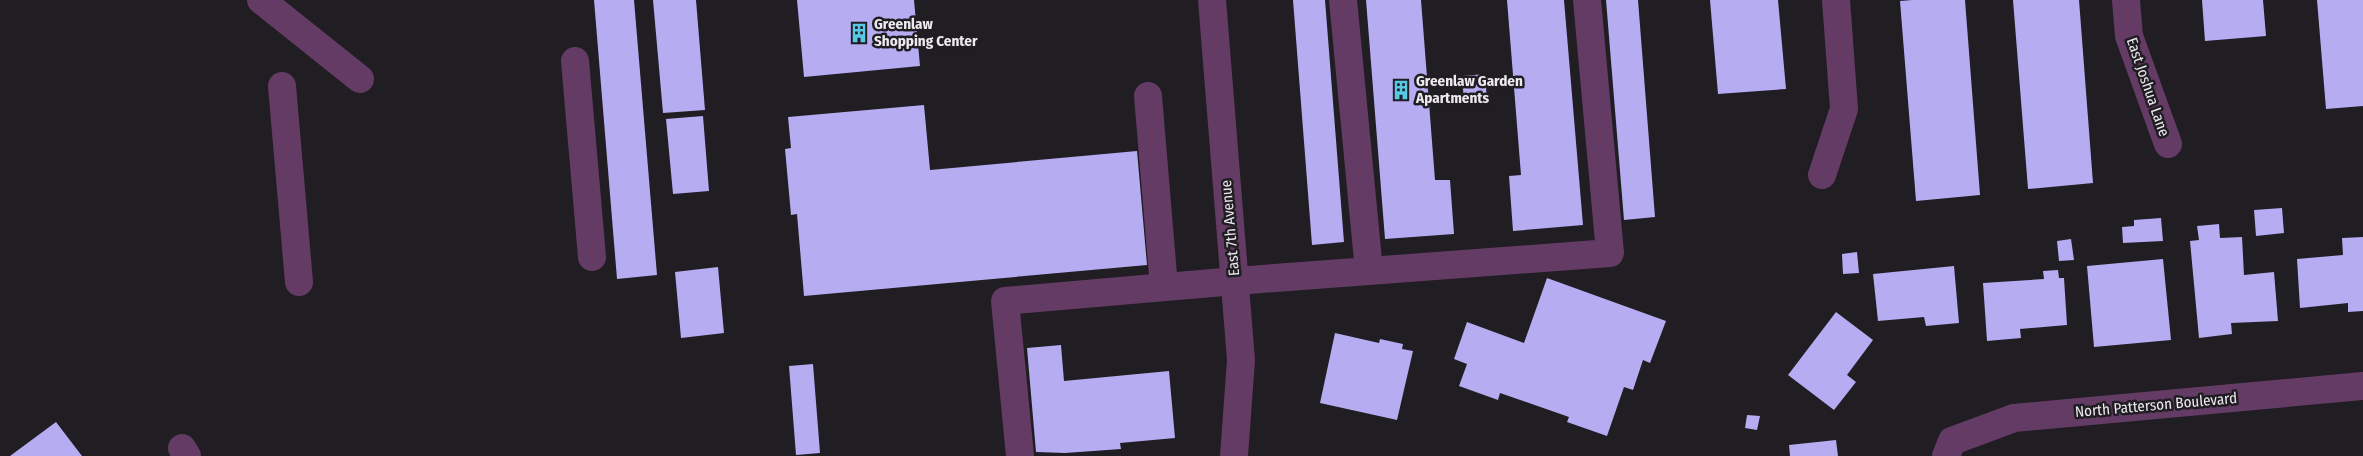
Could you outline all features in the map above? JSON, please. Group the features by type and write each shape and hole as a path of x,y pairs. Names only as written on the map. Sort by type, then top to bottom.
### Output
{"street":[{"path":"260,0 360,79"},
{"name":"East 7th Avenue","path":"1212,0 1241,360 1234,456"},
{"path":"1343,0 1369,271"},
{"path":"1020,456 1005,301 1235,281 1610,253 1587,0"},
{"path":"1822,175 1844,109 1836,0"},
{"name":"East Joshua Lane","path":"2126,0 2129,36 2168,144"},
{"path":"575,61 592,257"},
{"path":"282,86 299,282"},
{"path":"1148,96 1164,287"},
{"name":"North Patterson Boulevard","path":"1949,449 2014,418 2363,386"}],"building":[{"path":"594,0 634,0 657,275 617,279"},
{"path":"653,0 696,0 705,110 663,113"},
{"name":"Greenlaw Shopping Center","path":"797,0 914,0 920,66 804,77"},
{"path":"1293,0 1325,0 1344,242 1312,245"},
{"name":"Greenlaw Garden Apartments","path":"1366,0 1421,0 1435,180 1450,180 1454,234 1385,239"},
{"name":"Greenlaw Garden Apartments","path":"1507,0 1564,0 1583,225 1513,231 1509,176 1521,175"},
{"path":"1606,0 1638,0 1655,217 1624,220"},
{"path":"1710,0 1778,0 1786,89 1718,94"},
{"path":"1965,0 1980,195 1916,201 1900,1"},
{"path":"2013,0 2079,0 2093,183 2028,189"},
{"path":"2202,0 2263,0 2266,36 2205,41"},
{"path":"2317,0 2363,0 2363,106 2326,109"},
{"path":"1485,74 1487,100 1464,102 1462,76"},
{"path":"924,105 930,170 1137,151 1147,265 804,296 797,214 791,215 785,149 791,148 788,117"},
{"path":"703,116 709,191 673,194 666,119"},
{"path":"2282,208 2284,233 2256,236 2254,210"},
{"path":"2161,218 2163,241 2123,243 2122,227 2134,226 2134,220"},
{"path":"2219,224 2220,238 2242,237 2244,275 2274,272 2278,321 2231,323 2232,334 2199,338 2190,241 2199,240 2197,226"},
{"path":"2363,237 2363,311 2348,312 2348,303 2300,308 2297,259 2343,255 2342,238"},
{"path":"2071,239 2074,260 2059,261 2057,241"},
{"path":"1857,252 1859,273 1843,274 1842,254"},
{"path":"2163,259 2171,340 2094,347 2087,266"},
{"path":"1954,266 1959,323 1926,326 1924,317 1878,321 1873,274"},
{"path":"718,267 724,333 681,338 675,272"},
{"path":"2058,270 2059,278 2064,278 2067,325 2020,329 2021,338 1987,341 1983,283 2044,279 2043,271"},
{"path":"1547,278 1666,321 1650,363 1643,360 1633,390 1624,387 1607,436 1567,422 1569,417 1500,393 1498,400 1459,386 1467,364 1454,359 1467,322 1524,343"},
{"path":"1836,312 1873,340 1847,375 1856,382 1834,410 1788,375"},
{"path":"1335,333 1379,343 1380,339 1403,344 1402,349 1413,351 1397,420 1320,403"},
{"path":"1061,345 1064,381 1169,371 1175,438 1120,443 1121,449 1065,453 1036,452 1027,348"},
{"path":"813,364 820,453 796,455 789,366"},
{"path":"1747,415 1760,416 1757,430 1745,428"},
{"path":"56,422 82,456 10,456"},
{"path":"1836,440 1838,456 1790,456 1789,445"}],"place":[{"name":"Greenlaw Shopping Center","path":"859,33"},
{"name":"Greenlaw Garden Apartments","path":"1401,90"}]}
